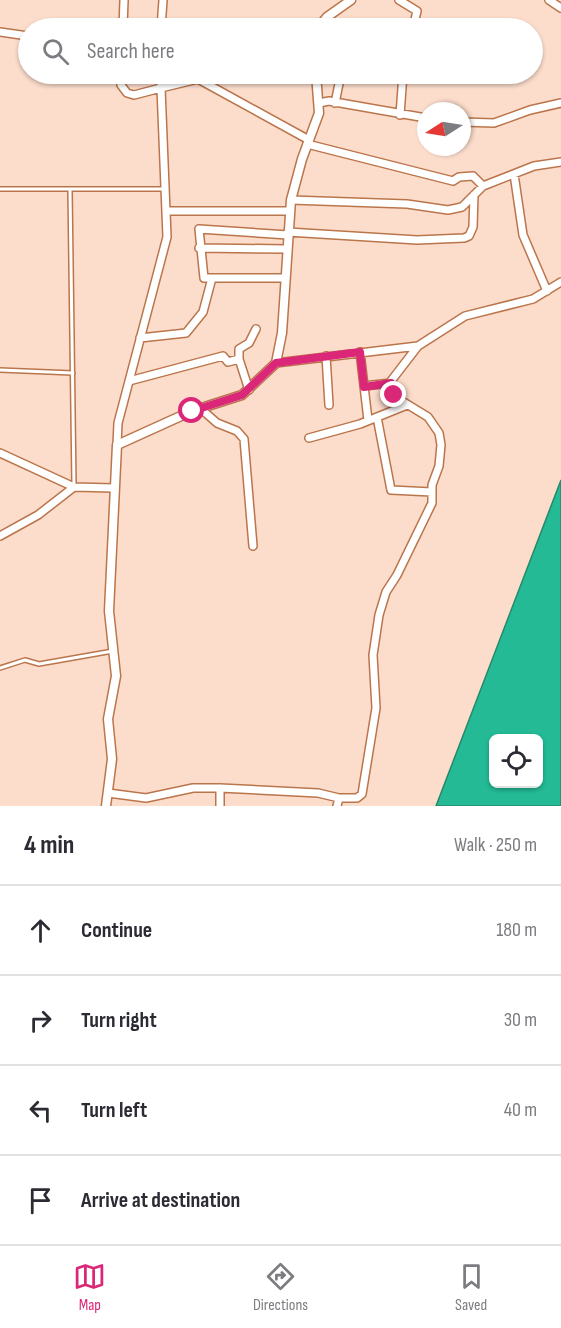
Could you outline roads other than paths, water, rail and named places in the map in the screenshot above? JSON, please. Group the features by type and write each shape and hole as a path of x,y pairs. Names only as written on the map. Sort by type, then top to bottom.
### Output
{"street":[{"path":"123,18 124,0"},
{"path":"162,18 163,0"},
{"path":"326,18 351,0"},
{"path":"399,0 417,11 415,18"},
{"path":"549,0 561,8"},
{"path":"0,32 18,35"},
{"path":"121,84 127,93 134,95 177,84"},
{"path":"106,806 112,759 108,720 116,676 109,610 113,488 118,423 166,243 167,212 161,84"},
{"path":"207,84 308,142 447,179 473,176 483,186"},
{"path":"117,445 200,408 230,401 249,390 276,363 282,333 291,200 319,113 317,84"},
{"path":"335,103 339,84"},
{"path":"400,115 402,84"},
{"path":"319,103 335,103 417,117"},
{"path":"471,122 494,123 530,110 561,103"},
{"path":"291,200 407,204 439,211 462,207 483,186 534,166 561,162"},
{"path":"514,174 523,235 547,291"},
{"path":"285,278 204,278 199,248 199,229 417,240 464,238 469,236 473,227 474,195"},
{"path":"167,212 290,211"},
{"path":"199,248 287,249"},
{"path":"140,338 186,333 203,312 212,278"},
{"path":"108,793 146,798 193,788 220,788 318,793 338,802 357,798 362,794 376,708 373,656 379,615 386,592 397,575 429,510 439,466 441,439 428,417 407,405 392,392 391,383 418,346 465,316 522,303 561,282"},
{"path":"249,390 239,359 239,349 249,343 256,329"},
{"path":"276,363 418,346"},
{"path":"360,352 368,420"},
{"path":"129,381 223,356 228,362 239,359"},
{"path":"326,356 329,405"},
{"path":"364,387 391,383"},
{"path":"309,438 407,405"},
{"path":"200,408 217,423 237,431 244,439 253,546"},
{"path":"377,417 391,490 432,492"},
{"path":"0,453 74,487 113,488"},
{"path":"0,536 38,515 74,487"},
{"path":"220,788 220,806"}],"lane":[{"path":"0,189 166,189"},
{"path":"70,190 74,487"},
{"path":"0,370 73,373"},
{"path":"0,668 25,660 39,664 115,651"}]}
